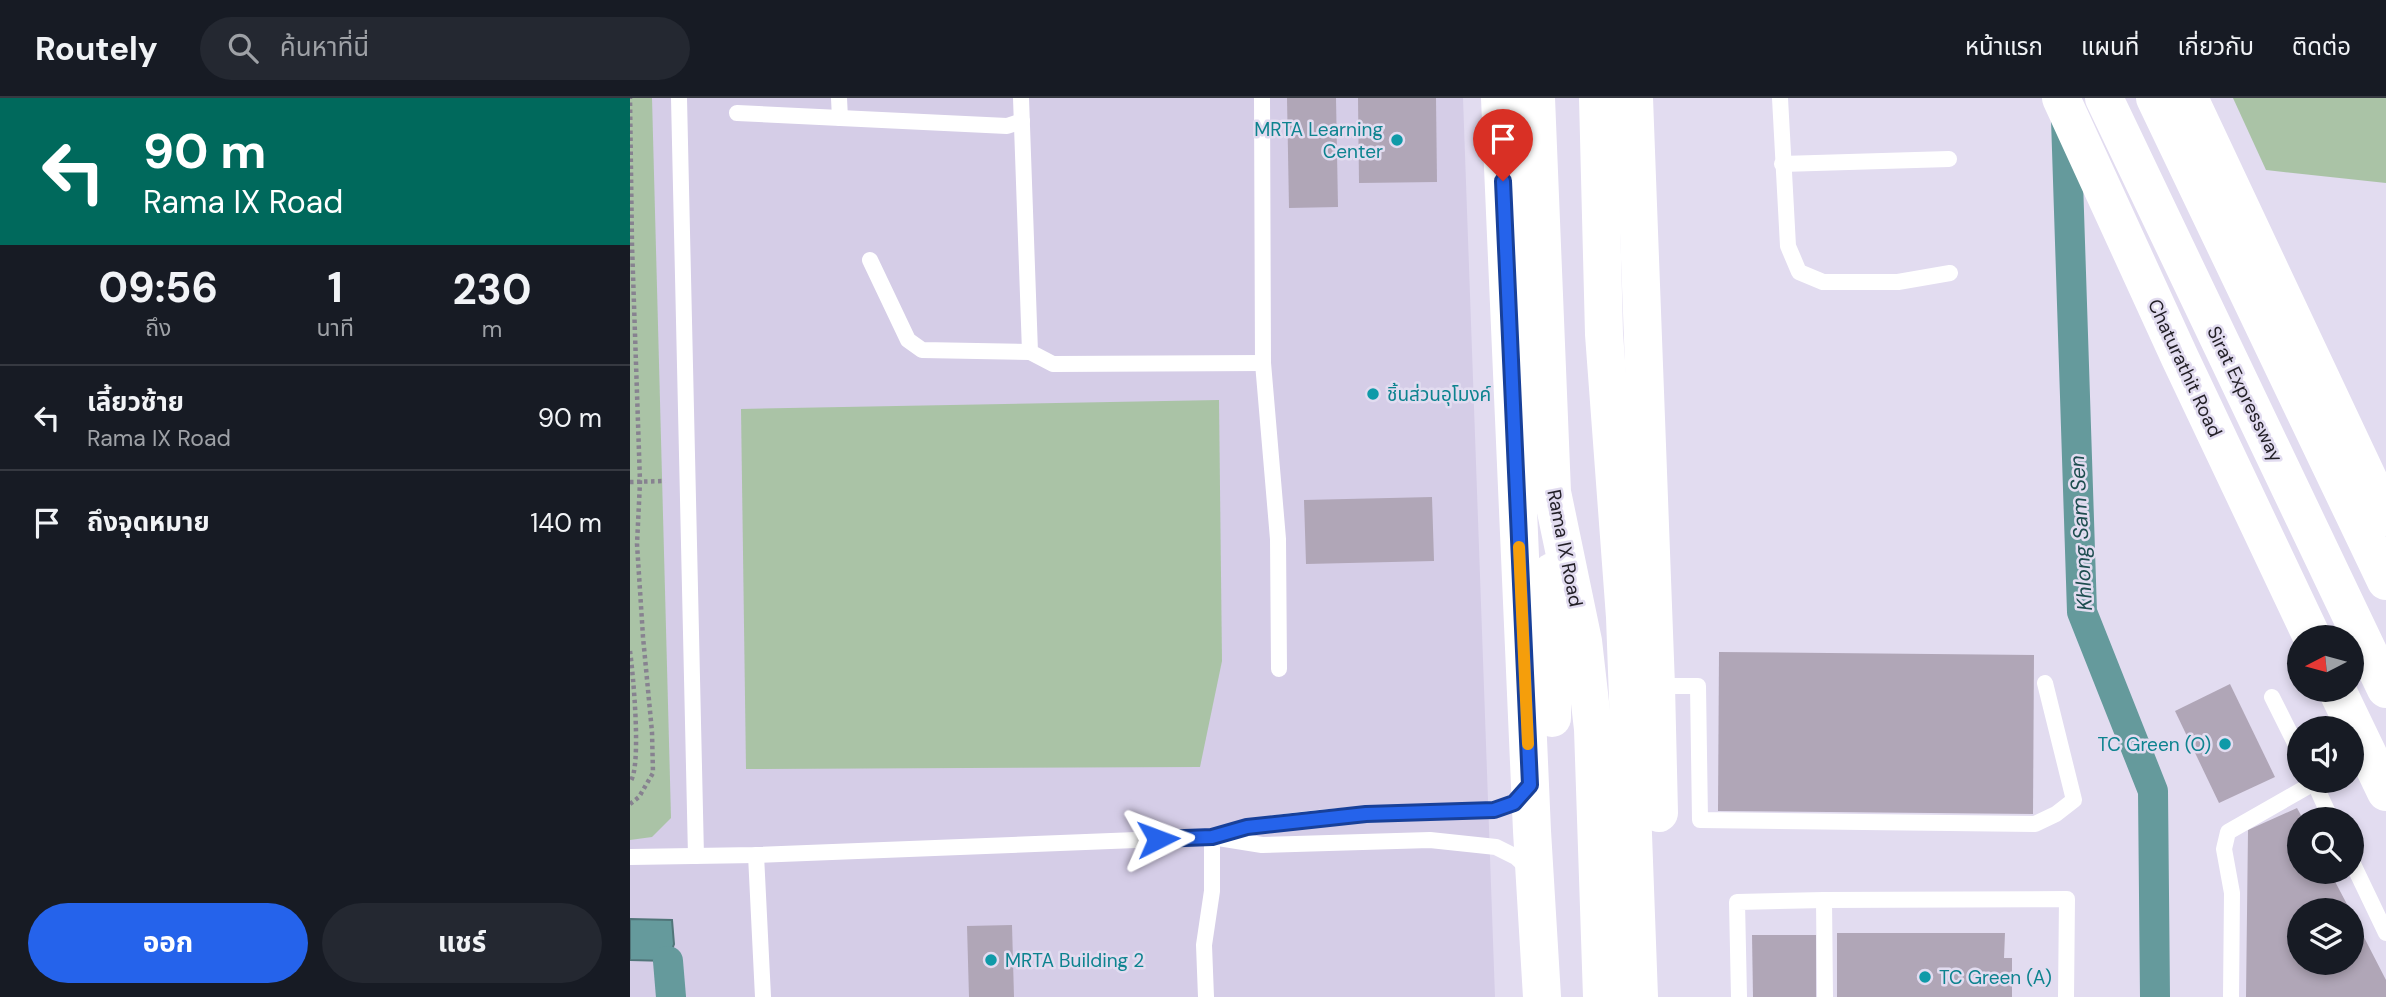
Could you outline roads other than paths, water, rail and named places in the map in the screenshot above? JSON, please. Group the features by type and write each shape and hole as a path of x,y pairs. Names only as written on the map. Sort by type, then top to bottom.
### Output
{"main road":[{"name":"Rama IX Road","path":"1500,98 1542,997"},
{"name":"Rama IX Road","path":"1536,98 1552,492 1583,640 1593,729 1601,986"},
{"path":"1598,98 1604,334 1625,617 1639,997"},
{"path":"1634,98 1656,686 1662,997"},
{"name":"Chaturathit Road","path":"2061,98 2306,625"},
{"name":"Sirat Expressway","path":"2104,98 2386,689"},
{"path":"2155,98 2386,581"},
{"path":"2189,98 2386,517"},
{"path":"1551,997 1552,492"},
{"path":"2364,762 2386,792"}],"lane":[{"path":"679,98 696,856"},
{"path":"839,98 840,118"},
{"path":"1021,98 1030,352"},
{"path":"1262,98 1263,363 1278,539 1279,669"},
{"path":"1780,98 1788,246 1799,272 1823,282 1898,282 1950,273"},
{"path":"737,113 1007,126 1022,121"},
{"path":"1782,164 1949,159"},
{"path":"870,260 908,340 922,350 1030,352 1053,364 1263,363"},
{"path":"1656,686 1698,686 1700,820 2035,824 2056,814 2074,800 2045,682"},
{"path":"2272,697 2287,727"},
{"path":"1212,837 1247,827 1366,814 1494,810 1514,803 1530,785"},
{"path":"2231,997 2232,893 2224,849 2228,832 2295,793"},
{"path":"1206,997 1204,945 1212,891 1212,837"},
{"path":"630,857 756,855 1212,837 1262,845 1430,840 1496,847 1516,857 1535,874"},
{"path":"756,855 763,997"},
{"path":"2363,884 2386,933"},
{"path":"1739,997 1737,902 2067,899 2066,997"},
{"path":"1825,900 1825,997"}],"waterway":[{"name":"Khlong Sam Sen","path":"2066,119 2082,612 2153,791 2155,997"},
{"path":"668,961 671,997"}],"place":[{"name":"MRTA Learning Center","path":"1397,140"},
{"name":"ชิ้นส่วนอุโมงค์","path":"1373,394"},
{"name":"TC Green (O)","path":"2225,744"},
{"name":"MRTA Building 2","path":"991,960"},
{"name":"TC Green (A)","path":"1925,977"}]}
